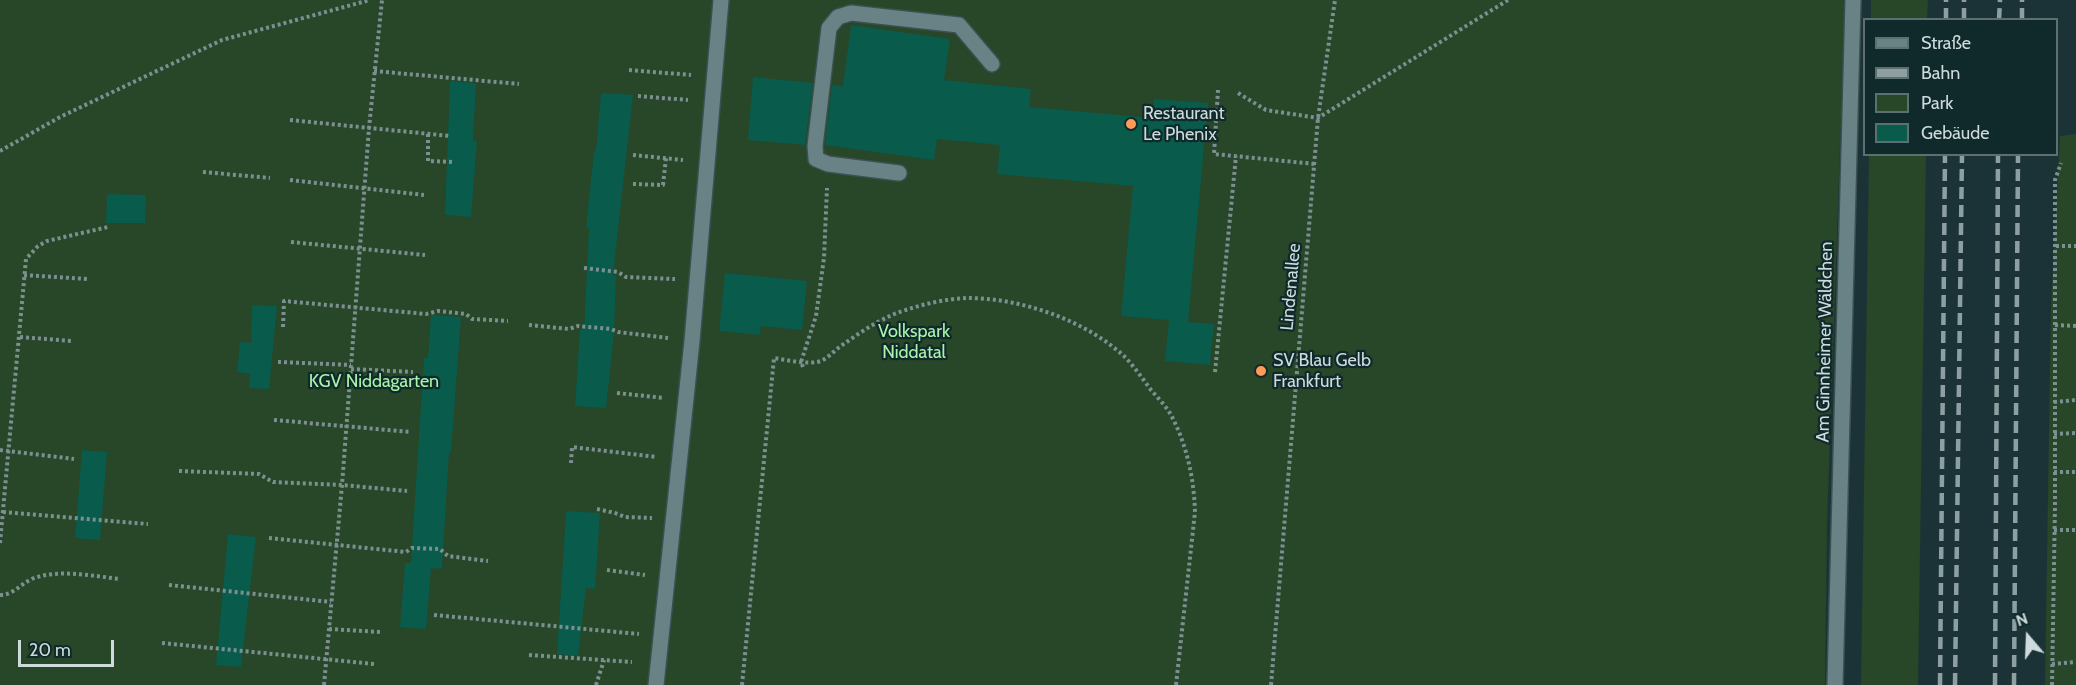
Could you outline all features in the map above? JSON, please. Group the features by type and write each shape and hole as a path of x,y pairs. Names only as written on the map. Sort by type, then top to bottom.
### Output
{"street":[{"path":"656,685 698,281 721,0"},
{"name":"Am Ginnheimer Wäldchen","path":"1835,685 1853,0"},
{"path":"899,173 828,164 816,159 815,146 829,28 838,17 851,13 959,25 992,64"}],"path":[{"path":"0,151 60,117 222,40 370,0"},
{"path":"324,685 342,485 364,187 382,0"},
{"name":"Lindenallee","path":"1271,685 1318,118 1335,0"},
{"path":"1238,93 1266,110 1318,118 1508,0"},
{"path":"629,70 716,76"},
{"path":"374,71 519,84"},
{"path":"1218,90 1214,154 1315,164"},
{"path":"638,96 713,102"},
{"path":"290,120 450,136"},
{"path":"428,134 428,161 453,162"},
{"path":"633,155 708,162"},
{"path":"1215,372 1236,156"},
{"path":"633,184 663,184 666,158"},
{"path":"2052,685 2055,180 2061,163"},
{"path":"802,364 816,316 825,258 828,164"},
{"path":"202,172 270,178"},
{"path":"290,180 424,195"},
{"path":"0,543 26,259 38,246 47,241 108,228"},
{"path":"291,242 425,255"},
{"path":"2056,246 2076,246"},
{"path":"584,268 618,272 626,277 698,281"},
{"path":"24,274 87,279"},
{"path":"742,685 774,358 802,364 822,361 859,333 906,309 934,302 966,298 997,300 1033,307 1062,317 1100,338 1125,358 1170,415 1186,452 1194,487 1195,512 1176,685"},
{"path":"282,327 284,301 426,314 438,311 466,314 472,319 508,321"},
{"path":"529,325 611,329 618,332 692,341"},
{"path":"2055,325 2076,326"},
{"path":"20,337 72,341"},
{"path":"278,362 413,372"},
{"path":"617,393 686,401"},
{"path":"2054,402 2076,400"},
{"path":"274,420 411,432"},
{"path":"2054,434 2076,433"},
{"path":"571,463 572,447 680,459"},
{"path":"0,450 74,459"},
{"path":"179,471 259,474 273,482 407,491"},
{"path":"2054,472 2076,472"},
{"path":"597,509 625,517 673,519"},
{"path":"3,512 148,524"},
{"path":"2054,530 2076,530"},
{"path":"269,538 406,552 412,548 440,549 448,556 488,561"},
{"path":"607,570 667,578"},
{"path":"0,595 13,592 33,578 47,575 63,574 120,579"},
{"path":"169,585 331,602"},
{"path":"434,615 661,636"},
{"path":"329,629 380,632"},
{"path":"162,643 374,664"},
{"path":"530,655 632,662"},
{"path":"596,685 604,660"},
{"path":"2052,664 2076,662"}],"green space":[{"name":"Volkspark Niddatal","path":"0,0 1845,0 1827,526 1825,685 0,685"},
{"path":"1871,0 1928,0 1927,18 1871,18"},
{"path":"2076,134 2076,685 2045,685 2051,305 2060,136"},
{"path":"1869,156 1926,156 1918,685 1861,685"}],"building":[{"path":"851,25 950,39 944,80 1031,89 1029,107 1153,118 1154,99 1208,103 1188,322 1214,324 1210,365 1165,361 1169,320 1121,316 1133,186 997,174 1000,145 937,139 934,160 825,145 832,85 843,86"},
{"path":"753,77 813,83 805,145 748,140"},
{"path":"450,81 476,83 473,141 477,141 471,217 445,215"},
{"path":"601,93 633,95 613,275 616,276 614,333 606,408 575,406 580,330 584,330 589,228 586,227"},
{"path":"107,194 146,195 145,223 106,223"},
{"path":"725,273 807,281 802,330 761,326 760,335 719,331"},
{"path":"252,305 277,306 269,389 249,388 250,374 237,372 240,342 251,343"},
{"path":"431,315 461,317 451,452 449,452 442,569 431,568 426,629 400,627 405,563 411,563 424,358 428,358"},
{"path":"82,450 107,452 100,540 75,538"},
{"path":"566,511 600,513 595,589 586,588 578,656 557,654"},
{"path":"228,534 256,537 241,667 216,665"}],"railway":[{"path":"1946,0 1946,18"},
{"path":"1964,0 1964,18"},
{"path":"1999,18 2000,0"},
{"path":"2022,0 2022,18"},
{"path":"1940,685 1945,156"},
{"path":"1955,685 1962,156"},
{"path":"1995,685 1998,156"},
{"path":"2014,685 2018,156"}],"place":[{"name":"Restaurant Le Phenix","path":"1131,124"},
{"name":"SV Blau Gelb Frankfurt","path":"1261,371"}],"park label":[{"name":"KGV Niddagarten","path":"374,382"}]}
